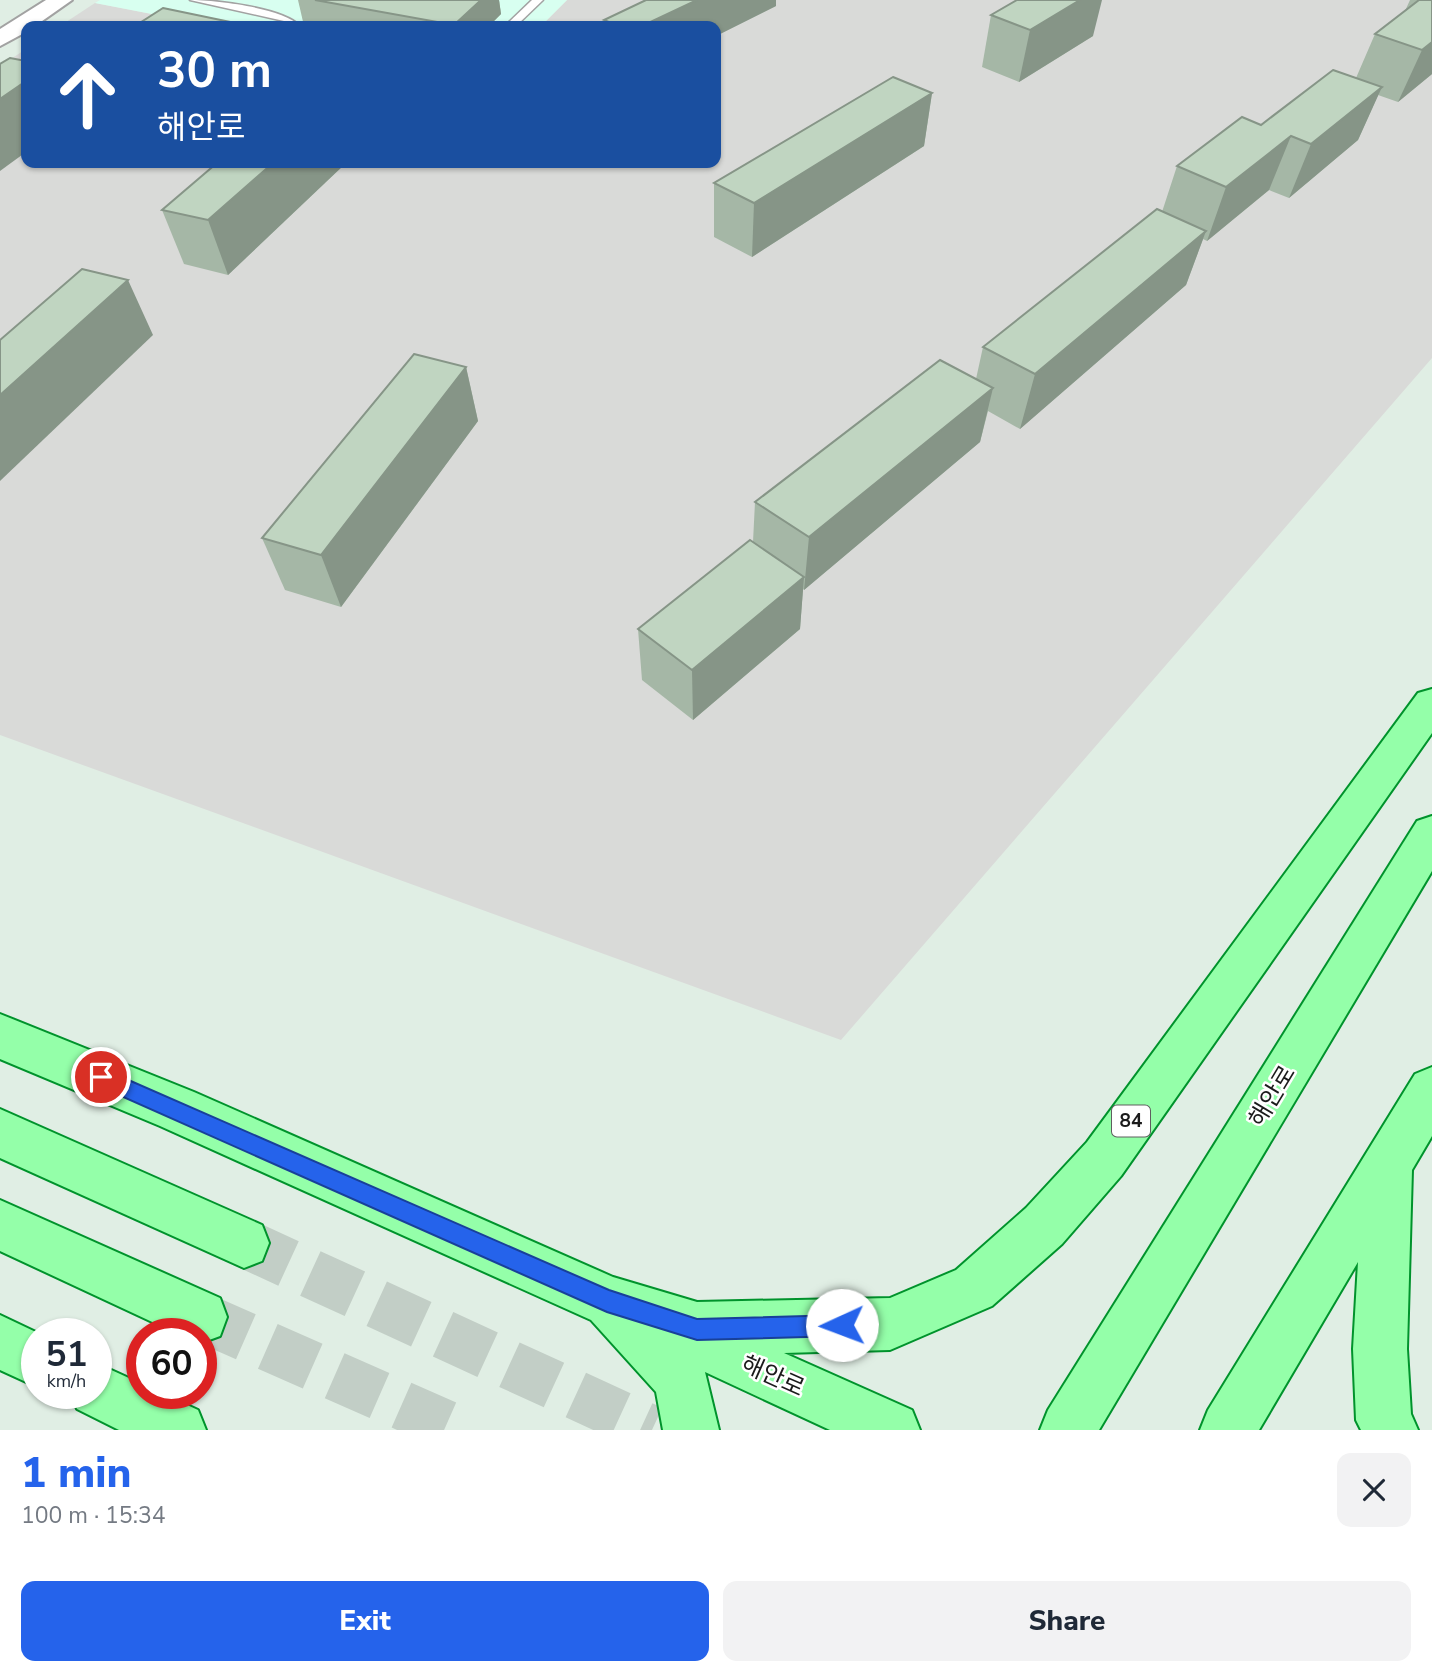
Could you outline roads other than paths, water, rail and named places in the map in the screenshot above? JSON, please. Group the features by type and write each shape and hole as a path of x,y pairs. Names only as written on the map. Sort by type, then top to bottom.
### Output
{"main road":[{"name":"84","path":"607,1301 697,1329 890,1324 974,1288 1044,1226 1104,1159 1358,803 1432,704"},
{"name":"해안로","path":"1068,1430 1432,834"},
{"name":"해안로","path":"0,1036 177,1109 892,1430"},
{"path":"1228,1430 1432,1091"},
{"path":"0,1133 244,1243"},
{"path":"1388,1166 1380,1349 1384,1420 1390,1430"},
{"path":"0,1225 201,1317"},
{"path":"607,1301 680,1378 691,1430"},
{"path":"0,1342 21,1352"},
{"path":"112,1398 178,1430"}],"street":[{"path":"29,21 61,0"},
{"path":"0,40 21,26"}],"lane":[{"path":"195,0 289,21"},
{"path":"515,21 538,0"}],"tunnel":[{"path":"244,1243 652,1430"},
{"path":"201,1317 458,1430"}]}
